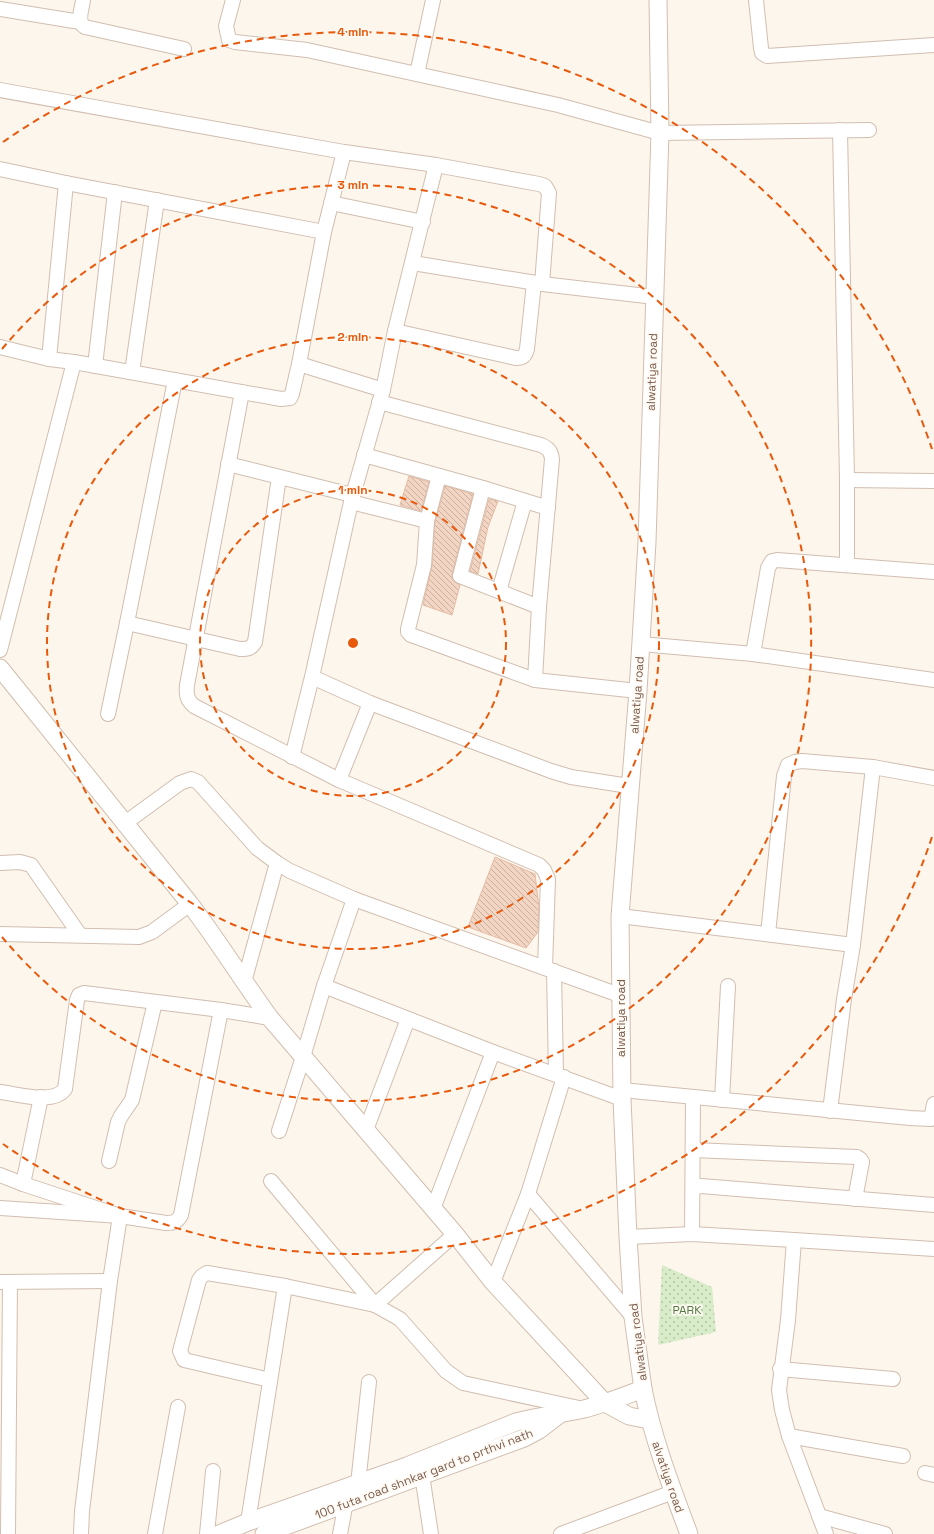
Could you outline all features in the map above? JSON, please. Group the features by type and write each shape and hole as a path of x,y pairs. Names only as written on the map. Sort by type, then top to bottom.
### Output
{"street":[{"path":"80,22 83,0"},
{"path":"233,0 226,26 229,40 235,42 307,50 558,105 660,133 868,130"},
{"path":"417,74 433,0"},
{"name":"alwatiya road","path":"649,1420 634,1317 628,1237 622,1094 620,916 629,786 638,692 647,542 660,133 658,0"},
{"path":"756,0 760,48 762,53 767,56 934,45"},
{"path":"0,8 80,22 85,28 184,50"},
{"path":"0,90 344,152 436,165 546,186 550,201 527,349 522,358 516,358 395,331"},
{"path":"840,130 848,480 847,565"},
{"path":"0,347 49,359 132,372 281,399 290,398 299,364 324,232 344,152"},
{"path":"292,757 312,677 352,498 381,396 395,331 436,165"},
{"path":"0,169 324,232"},
{"path":"49,359 66,183"},
{"path":"95,366 115,192"},
{"path":"132,372 157,200"},
{"path":"331,203 423,222"},
{"path":"413,263 538,283 655,297"},
{"path":"0,650 74,362"},
{"path":"299,364 381,396 540,445 547,448 551,453 552,459 539,607 535,680"},
{"path":"108,714 175,380"},
{"path":"242,392 187,685 186,692 188,701 194,706 338,780 539,865 544,870 548,880 549,970 560,1075 528,1194 493,1282"},
{"path":"364,455 483,488 548,508"},
{"path":"228,464 279,477 427,521"},
{"path":"440,476 427,521 424,565 408,628 410,635 535,680 638,692"},
{"path":"127,623 246,649 252,647 255,642 279,477"},
{"path":"848,480 934,481"},
{"path":"483,488 460,576 539,607"},
{"path":"499,591 525,501"},
{"path":"753,654 768,568 772,561 783,560 934,572"},
{"path":"641,644 753,654 934,680"},
{"path":"0,668 190,904 270,1018 455,1234 493,1282 605,1403 629,1416 649,1420"},
{"path":"312,677 370,703 551,771 629,786"},
{"path":"338,780 370,703"},
{"path":"768,934 784,776 788,765 802,761 873,767 934,778"},
{"path":"830,1111 843,1006 853,946 873,767"},
{"path":"126,823 180,783 191,779 198,782 257,848 290,871 354,899 622,996"},
{"path":"0,863 20,862 31,865 80,935"},
{"path":"244,982 277,863"},
{"path":"279,1131 324,986 354,899"},
{"path":"0,934 139,937 152,932 190,904"},
{"path":"620,916 853,946"},
{"path":"324,986 493,1052 622,1094 693,1097 830,1111 933,1119 934,1104"},
{"path":"722,1100 728,986"},
{"path":"0,1092 41,1097 57,1096 62,1093 65,1089 77,1000 79,995 89,993 221,1010 270,1018"},
{"path":"109,1161 120,1116 132,1100 155,1002"},
{"path":"0,1208 120,1216 172,1223 177,1220 181,1215 221,1010"},
{"path":"366,1130 408,1019"},
{"path":"433,1209 493,1052"},
{"path":"23,1184 41,1097"},
{"path":"692,1234 693,1097"},
{"path":"693,1150 857,1157 860,1158 862,1162 855,1199"},
{"path":"0,1175 120,1216"},
{"path":"271,1181 375,1305"},
{"path":"692,1188 701,1186 934,1205"},
{"path":"528,1194 634,1317"},
{"path":"81,1534 82,1511 110,1281 120,1216"},
{"path":"375,1305 455,1234"},
{"path":"628,1237 692,1234 934,1250"},
{"path":"794,1240 788,1320 780,1369 779,1390 782,1410 789,1436 826,1534"},
{"path":"270,1380 184,1360 180,1351 199,1280 202,1276 207,1273 284,1286 375,1305 400,1319 446,1372 463,1383 584,1409"},
{"path":"8,1534 5,1282 110,1281"},
{"path":"248,1522 284,1286"},
{"path":"780,1369 893,1379"},
{"path":"358,1484 369,1382"},
{"name":"100 futa road shnkar gard to prthvi nath","path":"264,1534 346,1502 524,1438 539,1430 560,1414 605,1403 644,1389"},
{"path":"155,1534 178,1407"},
{"path":"219,1534 248,1522 407,1466 516,1422 533,1417 560,1414"},
{"name":"alvatiya road","path":"649,1420 672,1492 689,1534"},
{"path":"789,1436 903,1456"},
{"path":"207,1534 213,1471"},
{"path":"422,1475 431,1534"},
{"path":"566,1533 672,1492"},
{"path":"340,1534 346,1502"},
{"path":"819,1516 885,1534"}],"green space":[{"name":"PARK","path":"662,1265 712,1287 716,1332 658,1345"}],"building":[{"path":"409,476 429,482 421,511 400,505"},
{"path":"445,486 473,494 452,574 453,581 460,585 452,615 423,605 432,566 435,522"},
{"path":"489,499 498,501 488,527 478,574 470,571"},
{"path":"495,857 535,874 539,907 538,932 526,948 468,927"}]}
